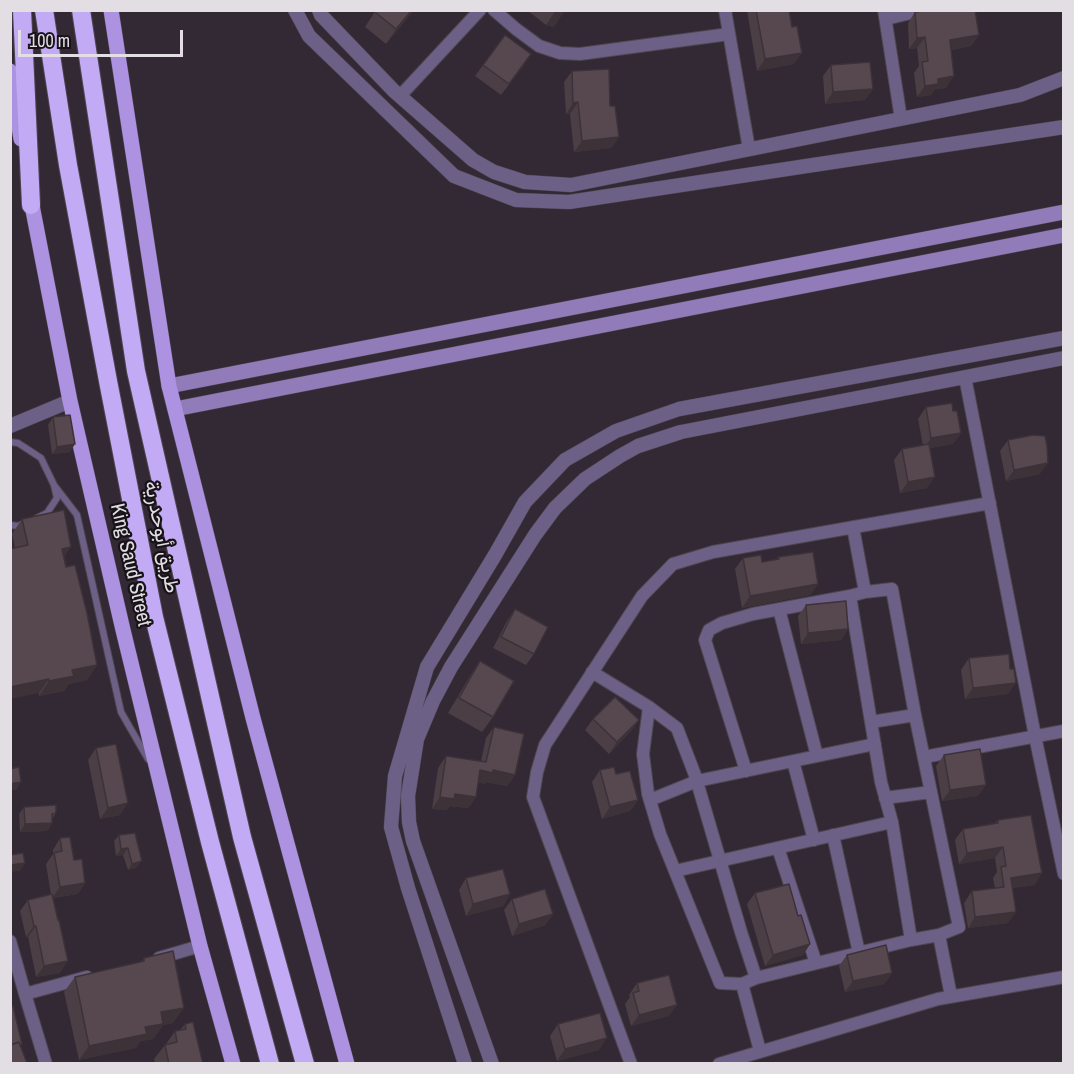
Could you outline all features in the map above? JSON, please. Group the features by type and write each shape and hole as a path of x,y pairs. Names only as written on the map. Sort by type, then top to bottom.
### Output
{"highway":[{"path":"22,10 31,205"},
{"name":"طريق أبوحدرية","path":"44,10 68,165 154,617 210,842 270,1064"},
{"name":"طريق أبوحدرية","path":"81,10 136,371 242,837 305,1064"}],"main road":[{"path":"111,10 169,386 253,718 347,1064"},
{"name":"King Saud Street","path":"10,71 31,205 70,401 200,946 233,1064"},
{"path":"169,386 1064,212"},
{"path":"175,408 1064,235"}],"street":[{"path":"296,10 309,36 454,176 516,200 569,202 1064,128"},
{"path":"319,10 321,15 400,96 473,160 494,172 525,182 571,185 1020,95 1064,78"},
{"path":"400,96 480,10"},
{"path":"494,10 539,46 560,52 580,54 729,34"},
{"path":"725,10 749,149"},
{"path":"901,118 885,15 923,10"},
{"path":"465,1064 408,888 392,827 395,776 427,667 525,502 565,460 616,431 679,408 1064,338"},
{"path":"492,1064 413,841 409,822 408,796 417,740 433,701 451,667 555,508 585,479 638,446 681,432 1064,358"},
{"path":"965,377 1064,874"},
{"path":"10,426 70,401"},
{"path":"631,1064 533,797 537,772 545,746 592,672 642,596 673,564 713,552 990,503"},
{"path":"853,527 865,592"},
{"path":"648,707 643,754 650,800 660,834 720,983 742,984 756,978 816,963 939,935 959,927 915,715 892,590 865,592 753,614 722,623 709,630 705,640 746,771"},
{"path":"850,596 885,798 892,822 911,940"},
{"path":"779,609 817,756"},
{"path":"592,672 648,707 676,729 697,780 756,978"},
{"path":"871,722 915,715"},
{"path":"924,757 1064,731"},
{"path":"650,800 697,780 875,744"},
{"path":"793,761 814,840"},
{"path":"885,798 932,792"},
{"path":"675,871 892,822"},
{"path":"834,835 859,953"},
{"path":"778,848 816,963"},
{"path":"939,935 951,996"},
{"path":"10,941 46,1064"},
{"path":"145,961 200,946"},
{"path":"25,994 101,973"},
{"path":"719,1064 951,996 1064,977"},
{"path":"742,984 760,1051"}],"lane":[{"path":"10,442 18,443 40,458 54,485 77,515 121,712 159,776"},
{"path":"10,525 18,526 47,513 57,498 54,485"}],"building":[{"path":"376,10 412,10 396,29 375,12"},
{"path":"756,10 789,10 792,27 797,26 802,53 765,59"},
{"path":"975,10 979,35 950,40 954,76 938,79 938,84 925,86 922,62 928,61 925,37 917,38 915,12"},
{"path":"505,35 531,54 509,84 483,65"},
{"path":"870,62 873,89 833,92 831,65"},
{"path":"609,69 610,106 615,106 619,137 582,141 578,102 573,103 572,71"},
{"path":"952,403 953,411 957,411 961,433 931,438 926,407"},
{"path":"70,415 75,444 57,447 53,417"},
{"path":"1033,435 1045,436 1048,463 1014,470 1008,440"},
{"path":"929,444 935,477 908,482 902,449"},
{"path":"64,510 71,547 62,549 66,567 75,565 97,665 72,670 74,676 10,687 10,549 28,545 22,519"},
{"path":"813,552 818,584 750,596 743,558 761,555 762,562 779,559 778,557"},
{"path":"846,601 848,629 808,633 806,605"},
{"path":"515,609 548,627 534,654 501,637"},
{"path":"1009,654 1010,669 1014,669 1016,683 973,688 969,658"},
{"path":"480,661 514,681 493,717 459,698"},
{"path":"615,697 639,720 617,742 593,719"},
{"path":"494,727 524,734 515,775 493,770 493,773 480,770 476,797 455,794 454,799 440,797 446,756 486,762"},
{"path":"116,744 128,803 108,808 96,748"},
{"path":"980,749 986,785 950,790 944,755"},
{"path":"19,767 21,782 10,784 10,769"},
{"path":"614,767 616,774 630,771 638,800 610,807 600,770"},
{"path":"56,805 56,813 52,814 52,823 25,824 24,807"},
{"path":"1031,815 1042,873 1011,878 1016,912 975,917 972,891 1004,887 1001,867 1006,866 1003,847 967,853 963,829"},
{"path":"135,833 142,861 132,864 128,848 121,849 119,835"},
{"path":"70,837 74,860 82,859 85,883 60,887 54,853 62,851 60,838"},
{"path":"23,853 25,863 11,865 10,855"},
{"path":"503,869 510,894 473,904 466,878"},
{"path":"789,884 798,916 801,915 810,944 773,955 755,893"},
{"path":"545,889 553,914 519,924 512,899"},
{"path":"52,894 68,961 44,966 28,900"},
{"path":"886,945 892,973 853,981 847,955"},
{"path":"173,951 184,1008 161,1012 163,1024 145,1027 147,1034 89,1046 75,977 144,961 144,958"},
{"path":"669,975 677,1005 639,1015 633,993 639,991 637,983"},
{"path":"13,1006 22,1044 20,1045 19,1042 11,1045 10,1042 10,1007"},
{"path":"600,1013 607,1038 565,1049 558,1024"},
{"path":"193,1022 203,1064 169,1064 165,1045 177,1042 175,1031 186,1029 185,1024"},
{"path":"19,1042 27,1063 10,1064 10,1045"}]}
